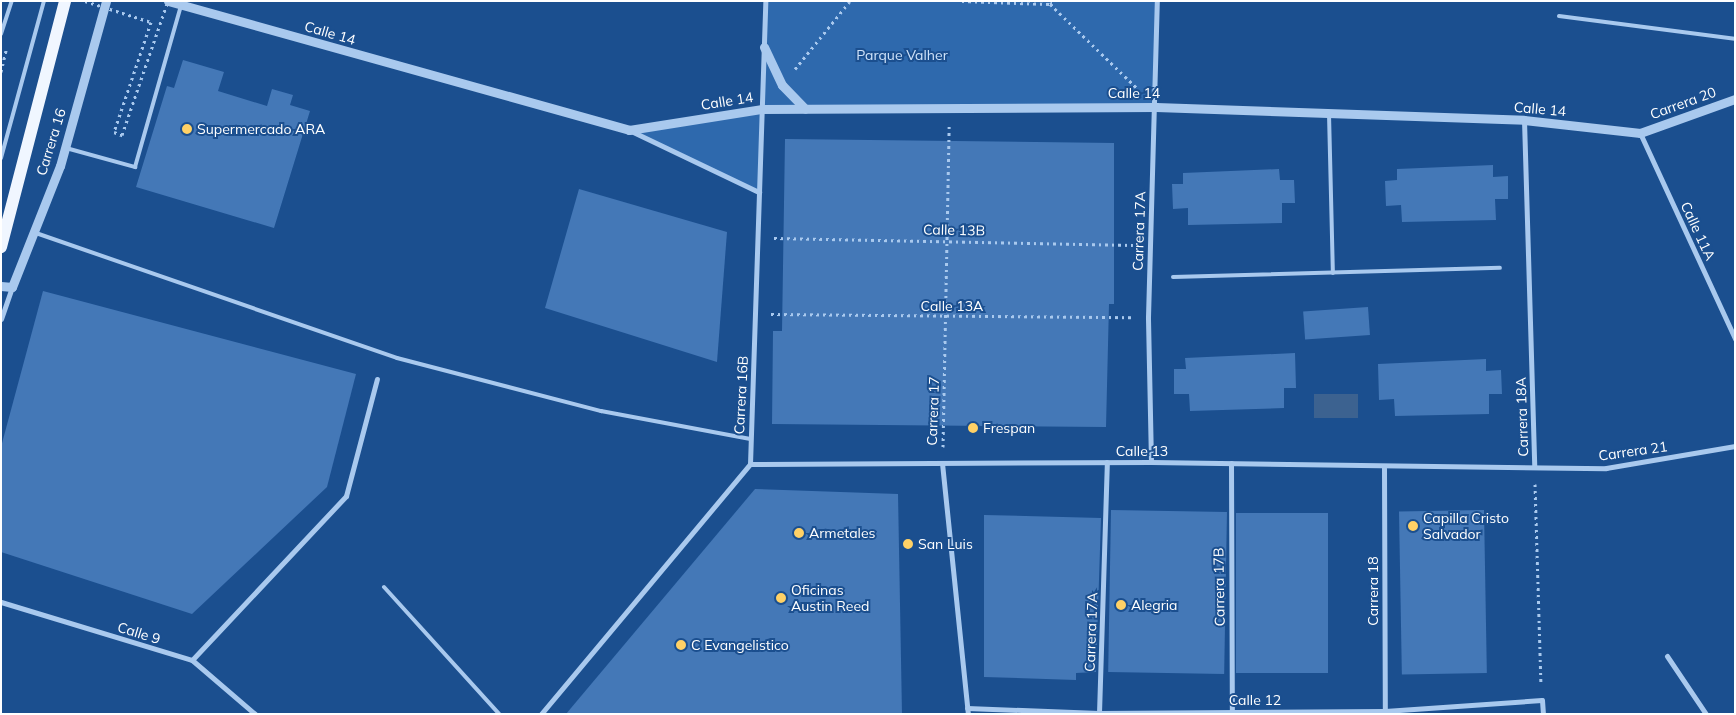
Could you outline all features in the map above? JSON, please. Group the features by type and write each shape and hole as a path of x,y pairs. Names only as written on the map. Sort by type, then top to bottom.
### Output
{"main road":[{"path":"1,247 65,1"}],"street":[{"name":"Carrera 16","path":"1,319 66,148 106,1"},
{"name":"Calle 14","path":"168,1 629,130 759,192"},
{"name":"Carrera 16B","path":"750,464 757,314 759,192 766,1"},
{"name":"Carrera 17A","path":"1151,462 1148,317 1149,245 1156,107 1156,1"},
{"path":"764,47 782,85 805,109"},
{"name":"Carrera 20","path":"1640,133 1735,99"},
{"name":"Calle 14","path":"629,130 762,109 1156,107 1524,120 1640,133"},
{"name":"Carrera 18A","path":"1524,120 1534,466"},
{"name":"Calle 11A","path":"1640,133 1735,339"},
{"path":"1,286 12,287"},
{"path":"192,660 346,496 377,379"},
{"name":"Carrera 21","path":"1534,466 1606,468 1735,446"},
{"name":"Carrera 17A","path":"1099,713 1107,462"},
{"name":"Calle 13","path":"750,464 1151,462 1384,468 1534,466"},
{"name":"Carrera 17","path":"942,463 968,711"},
{"name":"Carrera 17B","path":"1231,463 1232,711"},
{"path":"541,714 750,464"},
{"name":"Carrera 18","path":"1384,468 1385,712"},
{"name":"Calle 9","path":"1,602 192,660 255,714"},
{"path":"1667,656 1706,714"},
{"path":"1542,700 1543,714"},
{"name":"Calle 12","path":"968,711 1099,713 1232,711 1385,712 1542,700"}],"lane":[{"path":"1,34 12,1"},
{"path":"1,158 44,1"},
{"path":"66,148 135,167 181,5"},
{"path":"1558,16 1735,39"},
{"path":"1329,114 1333,273"},
{"path":"34,232 397,358 601,411 750,439"},
{"path":"1173,277 1500,268"},
{"path":"384,587 499,714"}],"path":[{"path":"85,1 151,22 114,132 122,135 168,1"},
{"path":"782,85 850,1"},
{"path":"962,1 1050,4 1055,1"},
{"path":"1050,4 1156,107"},
{"name":"Carrera 17","path":"942,463 949,241 949,108"},
{"name":"Calle 13B","path":"759,238 1149,245"},
{"name":"Calle 13A","path":"757,314 947,318 1148,317"},
{"name":"Carrera 18A","path":"1534,466 1542,700"}],"green space":[{"name":"Parque Valher","path":"765,1 1157,1 1156,107 763,109 759,192 629,130 762,109"}],"shaded area":[{"path":"1314,394 1358,394 1358,418 1314,418"}],"building":[{"path":"183,60 224,72 218,91 267,106 272,89 293,95 290,105 310,111 274,228 136,187 167,86 174,88"},
{"path":"785,139 1114,143 1114,304 1109,304 1106,427 772,424 773,331 782,331"},
{"path":"1493,165 1493,177 1508,176 1508,199 1495,199 1496,220 1402,222 1401,205 1386,206 1385,181 1397,180 1397,169"},
{"path":"1279,169 1280,180 1294,180 1295,203 1282,203 1282,223 1188,225 1188,208 1173,209 1172,184 1183,184 1183,173"},
{"path":"579,189 727,232 717,362 545,308"},
{"path":"43,291 356,374 327,487 192,614 1,552 1,447"},
{"path":"1368,307 1370,335 1305,339 1303,312"},
{"path":"1295,353 1296,388 1284,388 1284,408 1190,411 1189,394 1174,394 1174,369 1186,369 1185,358"},
{"path":"1486,359 1486,371 1501,370 1502,394 1489,394 1489,414 1395,416 1394,399 1379,400 1378,364"},
{"name":"Oficinas Austin Reed","path":"755,489 898,494 902,714 566,714"},
{"path":"1111,510 1227,512 1224,674 1108,672"},
{"path":"1484,510 1487,673 1402,674 1399,511"},
{"path":"1236,513 1328,513 1328,673 1236,673"},
{"path":"984,515 1101,518 1096,672 1076,673 1076,680 984,677"}],"place":[{"name":"Supermercado ARA","path":"187,129"},
{"name":"Frespan","path":"973,428"},
{"name":"Capilla Cristo Salvador","path":"1413,526"},
{"name":"Armetales","path":"799,533"},
{"name":"San Luis","path":"908,544"},
{"name":"Oficinas Austin Reed","path":"781,598"},
{"name":"Alegria","path":"1121,605"},
{"name":"C Evangelistico","path":"681,645"}]}
